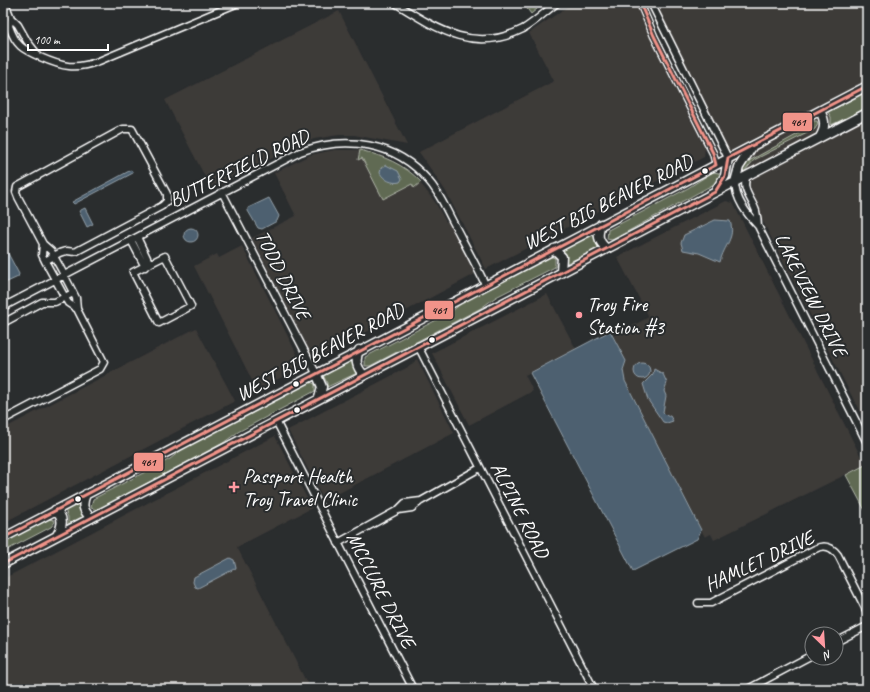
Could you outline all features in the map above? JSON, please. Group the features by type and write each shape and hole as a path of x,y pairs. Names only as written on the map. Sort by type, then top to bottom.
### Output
{"main road":[{"name":"WEST BIG BEAVER ROAD","path":"3,538 359,350 867,86"},
{"path":"820,111 824,121 823,132 820,137"},
{"name":"WEST BIG BEAVER ROAD","path":"3,564 418,346 867,113"},
{"path":"735,182 739,167 754,145"},
{"path":"715,192 725,176 728,158"},
{"path":"601,224 598,231 599,241 606,248"},
{"path":"554,249 562,257 561,272"},
{"path":"359,350 356,362 357,367 364,375"},
{"path":"316,373 322,387 319,398"},
{"path":"86,494 83,507 84,511 92,518"},
{"path":"55,510 60,515 62,522 56,536"}],"street":[{"path":"5,3 10,17 18,25 27,41 39,56"},
{"path":"10,17 6,27 20,48 60,65 76,66 92,64 238,3"},
{"path":"395,3 445,32 470,40 498,38 510,34 527,26 557,3"},
{"path":"640,3 654,36 713,152 716,165"},
{"path":"651,3 728,158"},
{"path":"3,18 10,17"},
{"path":"3,420 103,366 104,362 77,309 76,298 54,256 43,244 16,192 16,187 123,129 132,129 167,194 167,201 162,206 73,253 67,251 54,256 45,261"},
{"name":"BUTTERFIELD ROAD","path":"3,307 300,152 319,145 347,142 380,148 405,159 429,180 439,194 486,284"},
{"name":"LAKEVIEW DRIVE","path":"747,175 744,183 745,189 756,210 758,226"},
{"name":"LAKEVIEW DRIVE","path":"735,182 737,193 748,215 758,226 867,443"},
{"name":"TODD DRIVE","path":"222,192 316,373"},
{"path":"134,239 147,265"},
{"path":"43,244 42,255 45,261 68,303 77,309"},
{"path":"165,256 191,306 159,323 134,272 147,265 165,256"},
{"path":"3,323 42,302 56,302 73,293"},
{"name":"ALPINE ROAD","path":"418,346 594,689"},
{"name":"MCCLURE DRIVE","path":"276,421 413,689"},
{"path":"338,543 398,510 409,509 480,468"},
{"name":"HAMLET DRIVE","path":"698,603 711,603 815,549 824,546 832,548 838,556 867,612"},
{"path":"844,638 867,626"},
{"path":"748,689 804,659"}],"shaded area":[{"path":"573,3 635,3 652,42 705,148 704,157 486,269 445,190 419,152 554,81 529,33"},
{"path":"653,3 867,3 867,426 665,29"},
{"path":"339,11 407,145 354,135 339,135 314,139 290,149 212,190 165,100"},
{"path":"334,150 360,150 380,155 401,165 417,179 435,202 446,222 448,221 475,274 314,360 252,238 296,216 274,173 310,155"},
{"path":"726,201 733,203 865,465 714,540 711,534 705,537 701,530 625,381 623,370 626,361 613,336 649,317 617,257"},
{"path":"242,246 303,366 257,390 194,266 217,254 219,258"},
{"path":"547,294 576,349 525,375 533,391 469,425 432,353"},
{"path":"196,328 235,401 3,523 3,429"},
{"path":"417,359 454,433 324,501 288,430 410,366"},
{"path":"275,436 312,508 237,547 310,689 3,689 3,579"}],"green space":[{"path":"523,3 544,3 531,14"},
{"path":"867,92 867,108 831,125 831,117 828,112"},
{"path":"812,121 817,121 818,124 815,129 754,160 744,172 742,171 749,161 798,134"},
{"path":"360,150 393,162 408,170 421,182 414,188 412,184 383,199 362,158 358,160"},
{"path":"713,172 720,174 719,179 714,184 612,240 607,239 608,230 688,188"},
{"path":"593,234 599,248 567,263 563,250"},
{"path":"549,256 555,258 555,267 496,297 481,308 370,366 365,366 365,357 450,313 464,301"},
{"path":"352,360 357,373 327,387 327,383 323,375"},
{"path":"310,382 315,384 315,391 238,432 223,443 97,510 91,508 93,499 170,459 184,448"},
{"path":"865,465 867,468 867,514 846,475"},
{"path":"78,503 84,516 68,524 68,517 65,510"},
{"path":"48,519 54,520 55,522 51,527 3,552 3,544 7,541"}],"water":[{"path":"386,165 398,171 402,179 400,182 391,182 380,173 381,168"},
{"path":"131,170 133,173 74,204 72,202"},
{"path":"269,198 279,216 277,221 262,229 258,228 248,211 248,208"},
{"path":"85,208 93,224 87,227 79,211"},
{"path":"715,220 730,221 732,232 720,262 699,253 683,250 681,243 684,235"},
{"path":"191,228 196,230 198,235 196,240 191,242 186,240 184,235 186,230"},
{"path":"3,244 19,274 18,277 5,283 3,281"},
{"path":"610,331 626,361 623,370 625,381 701,530 697,539 633,571 530,373"},
{"path":"639,363 645,363 650,368 648,377 645,379 639,379 634,374 634,368"},
{"path":"654,369 663,374 667,383 664,391 666,396 663,412 667,416 670,416 673,421 667,423 663,422 648,400 643,384 653,374"},
{"path":"230,558 234,560 236,568 198,588 195,587 193,582 194,577"}],"transit line":[{"name":"461","path":"3,538 716,165 713,153 654,36 640,3"},
{"name":"461","path":"728,158 867,86"},
{"name":"461","path":"3,564 715,192 725,176 728,158"}],"place":[{"name":"Troy Fire Station #3","path":"579,315"},
{"name":"Passport Health Troy Travel Clinic","path":"234,487"}]}
